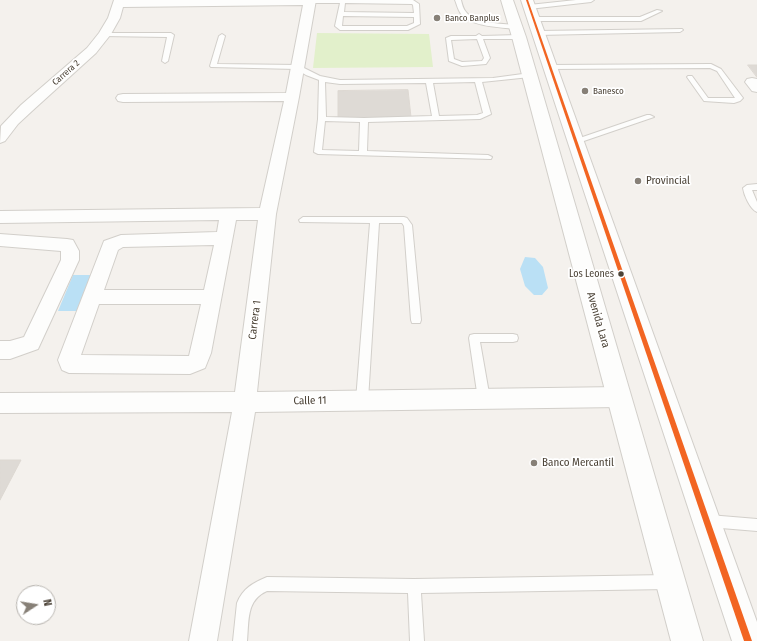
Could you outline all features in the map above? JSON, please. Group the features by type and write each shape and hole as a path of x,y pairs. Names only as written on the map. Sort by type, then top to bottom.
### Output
{"street":[{"path":"120,2 310,0"},
{"name":"Carrera 1","path":"203,641 245,402 267,214 292,97 310,0"},
{"name":"Avenida Lara","path":"507,0 527,21 620,397 687,641"},
{"name":"Carrera 2","path":"0,138 13,121 80,61 104,36 120,2"},
{"name":"Avenida Lara","path":"539,71 575,141 707,521 749,635"},
{"path":"123,98 292,97"},
{"path":"224,238 121,240 110,246 69,360 69,364 190,365 198,362 201,353 229,214"},
{"path":"0,217 267,214"},
{"path":"0,240 67,245 70,251 70,260 31,343 10,350 0,350"},
{"path":"92,297 212,297"},
{"name":"Calle 11","path":"0,403 245,402 620,397"}],"lane":[{"path":"310,0 342,0 413,2 416,4 417,24 408,28 344,29 338,26 342,0"},
{"path":"458,0 461,9 468,18 475,20 527,21 642,19 659,11"},
{"path":"479,36 487,58 484,63 462,64 456,63 452,60 448,39 450,38 479,36 591,0"},
{"path":"340,14 417,15"},
{"path":"527,21 680,30"},
{"path":"104,36 171,35 165,61"},
{"path":"222,36 213,66 298,67 308,75 322,80 340,82 511,79 539,71 711,66 719,70 739,98 738,100 734,101 706,100 690,77"},
{"path":"322,80 322,119 318,152 488,157"},
{"path":"322,119 364,120 477,117 487,114 478,80"},
{"path":"429,81 436,118"},
{"path":"575,141 650,117"},
{"path":"363,153 364,120"},
{"path":"757,187 747,188 748,193 757,209"},
{"path":"303,220 404,220 408,225 416,320"},
{"path":"362,400 375,220"},
{"path":"484,399 474,338 513,338"},
{"path":"707,521 757,525"},
{"path":"240,641 244,603 255,589 267,584 414,586 671,582"},
{"path":"414,586 417,641"}],"green space":[{"path":"317,33 429,34 433,67 313,68"}],"water":[{"path":"525,257 535,258 543,267 548,288 542,295 534,295 525,286 520,269"},
{"path":"73,275 91,275 77,311 58,311"}],"building":[{"path":"748,65 757,65 757,77"},
{"path":"408,90 411,117 338,119 338,91"},
{"path":"0,460 21,460 0,500"}],"transit line":[{"path":"527,0 748,641"}],"place":[{"name":"Banco Banplus","path":"437,18"},
{"name":"Banesco","path":"585,91"},
{"name":"Provincial","path":"638,181"},
{"name":"Los Leones","path":"621,274"},
{"name":"Banco Mercantil","path":"534,463"}]}
